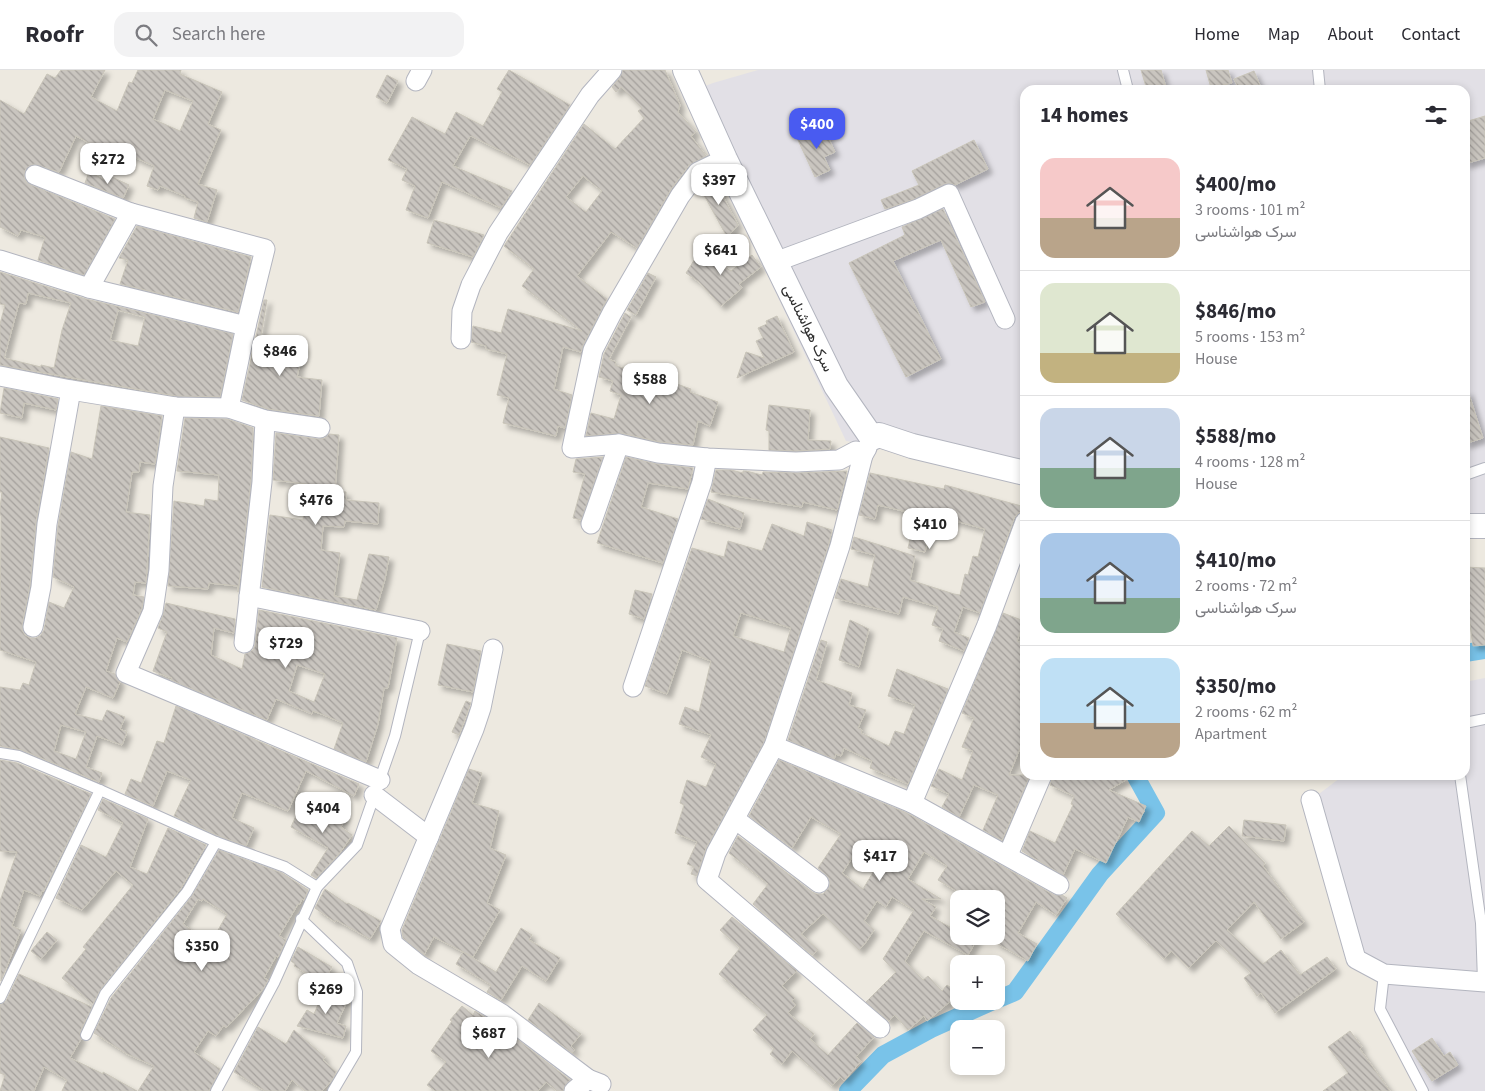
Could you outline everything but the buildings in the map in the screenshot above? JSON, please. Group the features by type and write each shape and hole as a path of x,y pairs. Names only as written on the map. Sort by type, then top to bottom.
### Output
{"street":[{"path":"462,339 462,311 471,285 498,233 590,95 612,70"},
{"name":"سرک هواشناسی","path":"685,70 775,262 867,446"},
{"path":"725,158 698,172 680,196 612,313 593,350 572,448 619,444 658,453 707,458 796,462 838,460 867,446 879,435 912,446 1020,472"},
{"path":"36,175 131,214 265,249 246,326 229,408"},
{"path":"775,262 918,209 950,194 1005,319"},
{"path":"89,288 131,214"},
{"path":"0,260 89,288 246,326"},
{"path":"0,376 175,408 229,408 265,420 320,428"},
{"path":"33,627 41,587 47,524 72,390"},
{"path":"175,408 163,486 159,570 153,611 126,673 377,787 429,837"},
{"path":"244,643 262,482 265,420"},
{"path":"591,524 619,444"},
{"path":"867,446 840,546 774,746 716,852 706,880 880,1028"},
{"path":"633,687 702,482 707,458"},
{"path":"1470,526 1485,526"},
{"path":"912,803 987,625 1020,536"},
{"path":"249,596 420,631"},
{"path":"493,650 481,708 474,729 390,929 392,944 419,965 502,1014 595,1081 574,1091"},
{"path":"774,746 912,803 1059,885"},
{"path":"1008,855 1040,780"},
{"path":"1311,800 1356,959 1384,974 1484,981"},
{"path":"735,820 819,883"}],"lane":[{"path":"1122,70 1126,85"},
{"path":"1318,70 1320,85"},
{"path":"1470,473 1485,468"},
{"path":"216,1091 274,983 301,919 317,887 357,845 395,736 420,631"},
{"path":"1470,723 1485,719"},
{"path":"0,753 19,756 216,842 285,867 317,887"},
{"path":"1461,780 1481,923 1484,981"},
{"path":"0,998 100,790"},
{"path":"86,1035 105,994 187,892 216,842"},
{"path":"301,919 347,963 357,992 356,1052 333,1091"},
{"path":"1384,974 1380,1009 1423,1091"}],"shaded area":[{"path":"758,70 1485,70 1485,530 1470,528 1470,85 1020,85 1020,466 846,441 682,95 713,83"},
{"path":"1485,678 1485,1091 1423,1091 1380,1009 1384,974 1356,959 1311,800 1337,780 1470,780 1470,681"}],"waterway":[{"path":"1470,652 1485,650"},
{"path":"1005,996 1015,992 1100,874 1156,813 1138,780"},
{"path":"848,1091 883,1055 931,1029 973,1010"}]}
